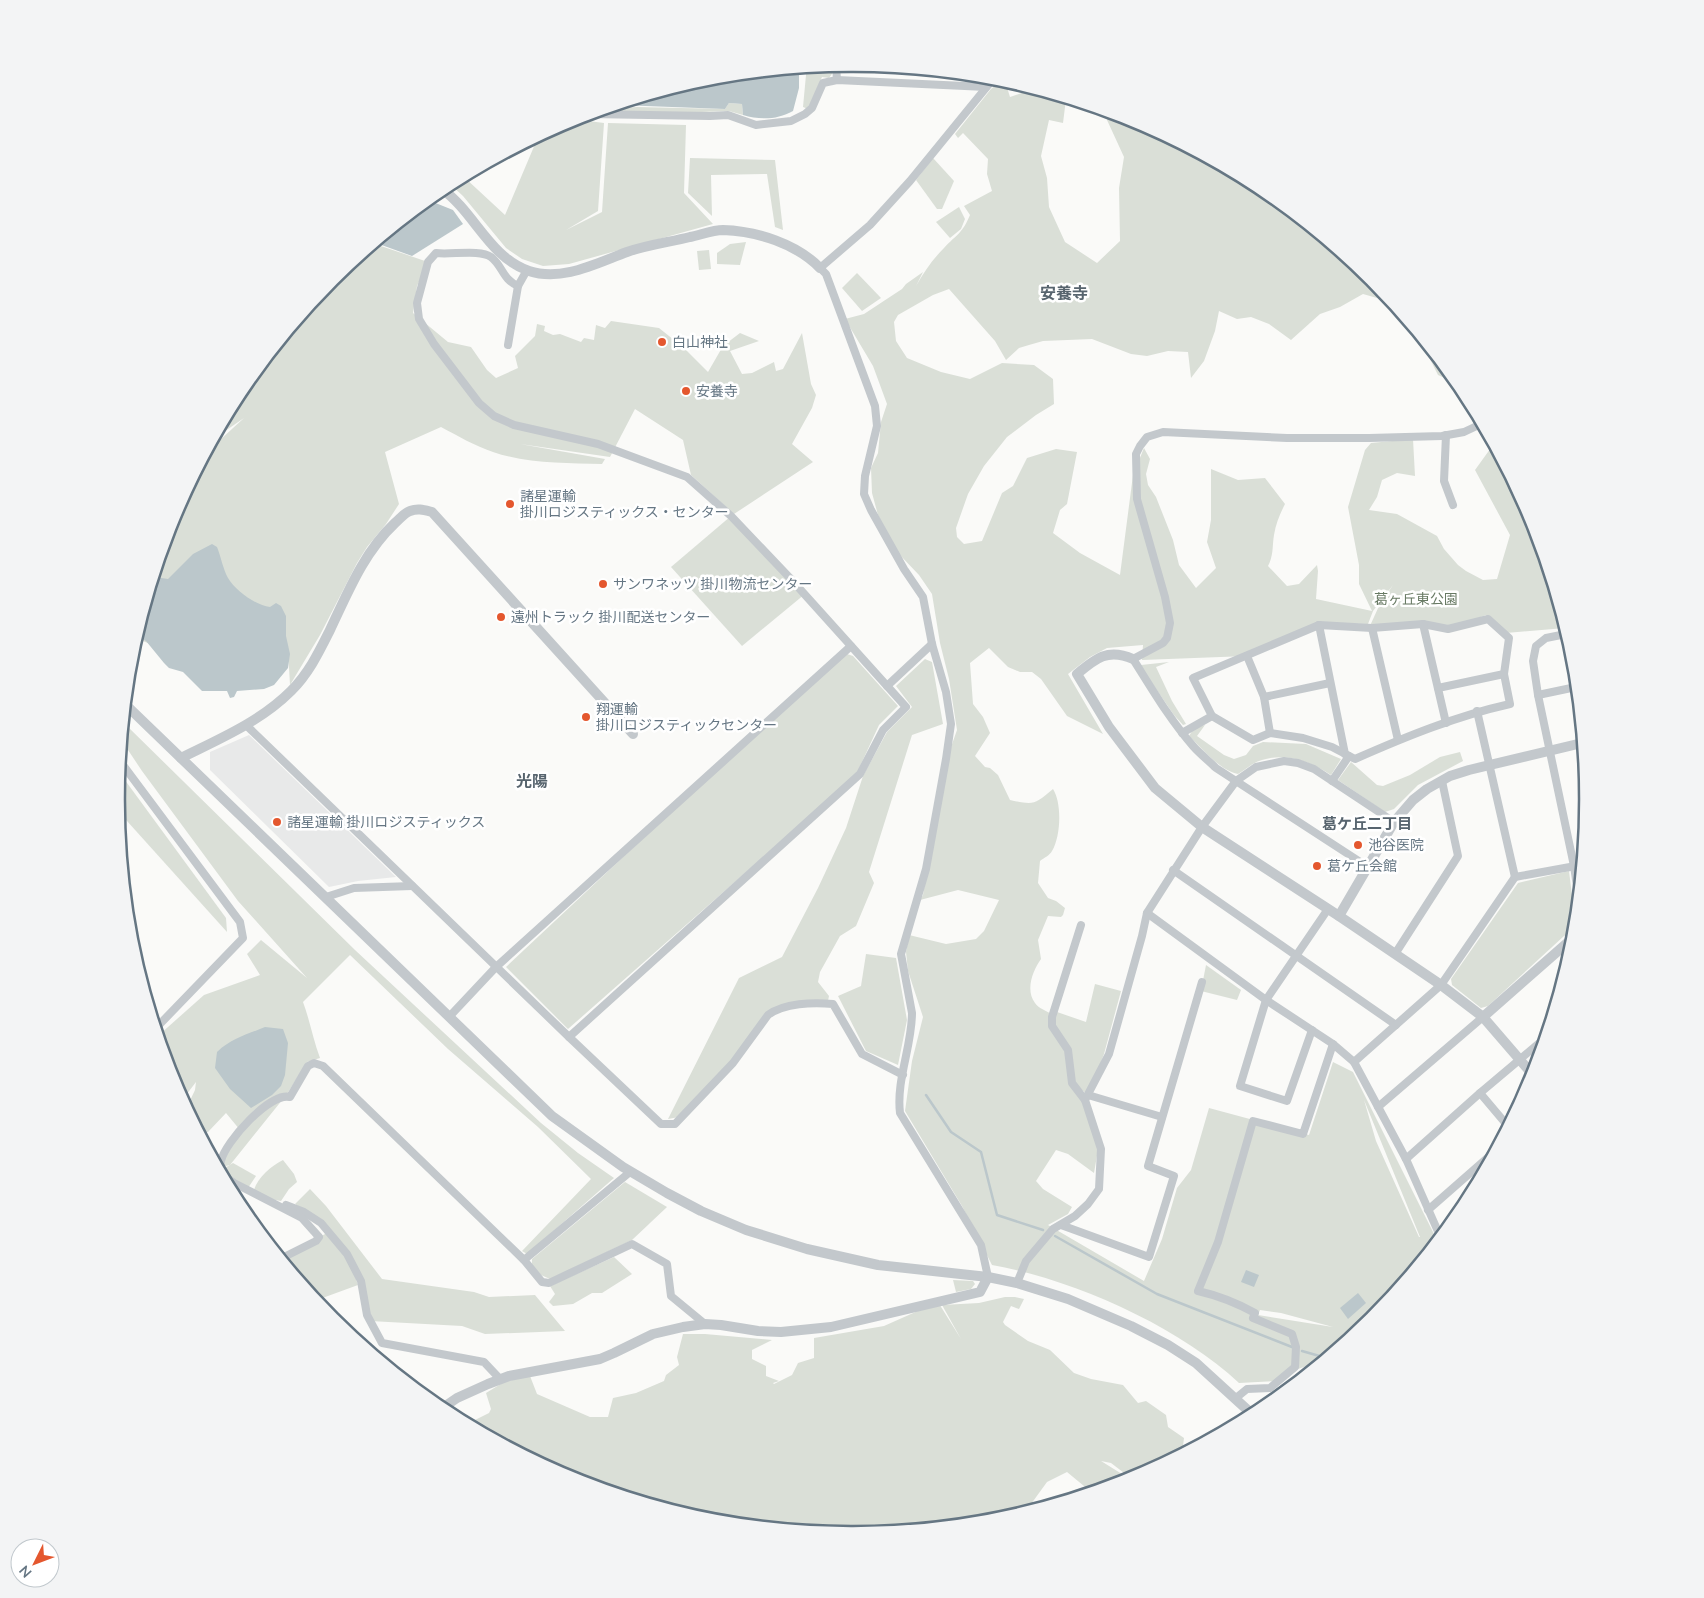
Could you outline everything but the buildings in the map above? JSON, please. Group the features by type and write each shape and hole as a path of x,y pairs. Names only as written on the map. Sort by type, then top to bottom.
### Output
{"street":[{"path":"837,73 837,80"},
{"path":"609,114 728,115 756,125 791,121 805,114 812,108 823,83 837,80 986,87"},
{"path":"820,268 870,225 910,181 986,87"},
{"path":"449,1404 500,1379 600,1358 653,1334 705,1324 782,1332 831,1327 980,1292 988,1276 981,1245 900,1113 899,1104 912,1022 901,954 926,869 951,729 946,692 932,644 923,597 904,569 864,494 864,476 877,426 875,406 826,274 813,261 799,252 773,240 748,233 722,230 630,251 580,269 559,274 539,274 511,263 499,253 450,194"},
{"path":"518,286 509,282 493,258 484,253 436,253 428,262 417,303 419,319 438,350 479,403 494,416 514,426 598,444 687,477 731,516 789,577 906,707 883,730 860,774 569,1037"},
{"path":"508,344 518,286 528,270"},
{"path":"1133,659 1163,643 1167,638 1170,623 1165,597 1137,499 1136,454 1147,438 1163,432 1288,438 1369,438 1446,435 1464,432 1475,427"},
{"path":"1446,435 1444,481 1453,505"},
{"path":"181,758 246,725 290,692 305,675 317,656 350,586 373,549 387,531 408,511 420,509 432,512 633,734"},
{"path":"1488,619 1509,638 1504,674 1510,704 1477,711 1398,740 1355,759 1332,747 1303,738 1270,734 1253,740 1212,716 1193,678 1319,625 1372,628 1423,624 1448,630 1488,619"},
{"path":"1423,624 1446,723"},
{"path":"1319,625 1347,755 1332,781"},
{"path":"1372,628 1398,740"},
{"path":"1560,635 1546,638 1536,646 1533,661 1550,750 1576,857"},
{"path":"887,686 932,644"},
{"path":"449,1017 496,967 851,646"},
{"path":"1368,866 1216,768 1194,748 1182,733 1133,659 1124,654 1104,655 1076,674 1109,727 1155,788 1202,827 1441,985 1483,1017 1527,1068"},
{"path":"1248,656 1264,697 1270,734"},
{"path":"1438,688 1504,674"},
{"path":"1264,697 1330,683"},
{"path":"1538,695 1570,688"},
{"path":"131,710 552,1116 630,1172 701,1211 746,1230 807,1249 878,1265 988,1276 1068,1299 1131,1326 1168,1345 1196,1363 1247,1408"},
{"path":"1477,711 1515,877"},
{"path":"1182,733 1212,716"},
{"path":"246,725 661,1124 675,1124 733,1064 768,1016 775,1010 782,1008 806,1004 833,1004 862,1054 903,1075"},
{"path":"1339,916 1394,822 1413,800 1442,780 1456,774 1490,764 1576,744"},
{"path":"1086,1098 1109,1054 1147,913 1173,870 1236,781 1256,767 1284,761 1298,763 1314,769 1394,822"},
{"path":"126,769 240,922 243,938 161,1023"},
{"path":"1395,954 1458,856 1442,780"},
{"path":"1354,1062 1441,985 1515,877 1575,867"},
{"path":"1173,870 1396,1025"},
{"path":"326,897 354,888 412,886"},
{"path":"1312,1030 1288,1101 1240,1086 1266,1000 1328,909"},
{"path":"1147,913 1266,1000 1333,1044 1354,1062 1406,1160 1437,1229"},
{"path":"1017,1283 1026,1261 1053,1229 1088,1204 1099,1189 1101,1148 1086,1098 1072,1083 1068,1050 1052,1026 1052,1017 1080,925"},
{"path":"1378,1107 1564,947"},
{"path":"1061,1225 1149,1257 1174,1176 1148,1166 1202,982"},
{"path":"1236,1398 1247,1388 1270,1388 1295,1367 1296,1347 1292,1334 1253,1318 1255,1313 1234,1302 1220,1296 1198,1291 1218,1242 1253,1121 1303,1134 1333,1044"},
{"path":"1406,1160 1534,1047"},
{"path":"222,1160 242,1127 271,1103 286,1096 290,1097 308,1066 314,1063 323,1066 524,1260 542,1282 549,1283 632,1244 667,1264 671,1296 705,1324"},
{"path":"1480,1094 1503,1121"},
{"path":"1086,1098 1162,1117"},
{"path":"1428,1210 1479,1165"},
{"path":"524,1260 630,1172"},
{"path":"237,1184 302,1218 320,1237 316,1241 288,1255"},
{"path":"268,1200 304,1212 321,1223 332,1235 347,1254 361,1282 367,1315 382,1343 484,1362 500,1379"}],"shaded area":[{"path":"799,75 799,88 793,111 787,114 775,118 756,118 743,115 742,104 729,103 725,109 636,106 710,86"},
{"path":"437,203 453,210 463,224 412,256 382,245"},
{"path":"212,544 217,547 231,583 246,597 264,606 270,607 276,603 281,606 286,616 286,636 290,654 288,668 274,685 264,689 237,691 234,697 230,698 227,691 202,691 183,672 169,668 143,639 160,578 168,579 193,554"},
{"path":"249,735 396,877 358,881 329,887 210,770 210,752"},
{"path":"265,1027 283,1029 288,1043 285,1075 281,1086 272,1095 251,1108 230,1089 215,1068 217,1052 234,1040"},
{"path":"1246,1270 1259,1275 1254,1287 1241,1282"},
{"path":"1358,1293 1366,1303 1348,1319 1340,1308"}],"green space":[{"path":"833,73 829,78 822,77 808,109 803,107 806,75"},
{"name":"葛ヶ丘東公園","path":"995,86 1008,89 1010,97 1022,93 1065,105 1063,123 1049,120 1041,156 1047,178 1049,207 1065,242 1097,263 1120,241 1119,188 1124,157 1107,119 1130,128 1173,147 1256,195 1331,253 1378,298 1363,294 1340,307 1320,314 1291,340 1269,324 1251,317 1237,319 1219,311 1215,331 1204,361 1191,378 1188,352 1168,351 1147,356 1131,354 1092,339 1043,341 1019,348 1006,360 995,341 949,289 933,295 898,315 894,322 896,341 907,358 941,372 970,379 1002,363 1034,365 1053,379 1054,404 1007,437 984,466 968,494 956,528 957,537 964,544 982,541 1002,493 1013,486 1027,458 1056,449 1077,452 1067,504 1060,510 1053,533 1080,553 1120,575 1133,475 1144,448 1150,459 1146,474 1148,485 1156,497 1173,540 1179,565 1196,588 1216,568 1207,542 1211,520 1211,469 1238,480 1265,478 1285,504 1276,526 1272,554 1268,566 1287,586 1299,584 1317,565 1316,599 1372,611 1359,584 1359,565 1348,507 1365,450 1371,443 1413,439 1415,476 1397,473 1382,480 1377,497 1369,510 1397,514 1437,536 1444,549 1466,571 1483,580 1497,579 1510,535 1475,470 1489,451 1504,478 1523,521 1540,565 1554,611 1558,629 1506,633 1486,615 1448,629 1412,625 1369,628 1379,606 1393,585 1373,611 1368,624 1316,623 1247,656 1142,660 1143,645 1107,648 1090,657 1068,674 1103,734 1067,716 1041,679 1032,672 1020,672 1008,667 989,648 970,663 973,704 983,717 990,733 975,756 985,767 990,768 998,775 1010,800 1024,803 1037,801 1053,789 1058,802 1059,828 1057,837 1051,852 1040,861 1038,883 1048,898 1065,908 1061,917 1048,916 1038,940 1041,959 1031,980 1032,998 1038,1006 1051,1014 1057,1012 1086,1022 1095,984 1121,991 1104,1054 1088,1095 1075,1084 1085,1100 1099,1144 1094,1173 1068,1154 1056,1150 1036,1181 1043,1189 1072,1207 1068,1214 1048,1225 1144,1281 1162,1239 1177,1188 1191,1170 1209,1108 1309,1135 1333,1062 1353,1072 1434,1233 1398,1278 1366,1313 1304,1367 1278,1381 1239,1383 1214,1362 1186,1343 1123,1308 1057,1282 992,1265 962,1206 905,1111 912,1061 923,1017 908,971 906,952 909,935 946,944 976,939 984,931 999,900 958,890 920,900 923,895 943,770 957,730 932,594 919,575 898,553 878,515 872,493 871,468 878,453 881,422 887,404 873,366 845,319 864,314 902,289 923,272 916,286 932,262 964,226 970,215 964,206 992,191 987,174 988,159 963,133 958,138 955,134","holes":["1364,1100 1420,1237 1376,1141","1260,1310 1281,1313 1333,1327 1258,1315"]},
{"path":"729,103 742,104 743,115 729,111 613,113 637,107 725,109"},
{"path":"591,121 604,123 598,211 566,230 602,212 608,123 686,125 684,193 713,224 569,264 543,266 522,259 506,248 456,190 469,182 505,215 534,145"},
{"path":"690,158 775,160 783,230 775,227 767,174 711,175 712,216 688,193"},
{"path":"933,158 954,181 942,209 937,209 916,180"},
{"path":"959,207 965,219 961,229 950,238 936,222"},
{"path":"746,242 740,265 717,264 717,253 730,244"},
{"path":"381,246 428,262 417,286 413,313 448,342 471,347 487,370 496,378 518,368 515,356 535,336 537,324 545,326 544,331 553,335 560,334 581,342 584,338 594,340 596,325 605,328 611,321 659,328 684,348 708,372 723,346 740,333 759,341 730,351 742,374 752,373 774,362 776,371 783,369 802,333 811,384 816,395 812,408 792,444 813,462 734,514 691,475 683,440 635,409 610,457 520,444 605,459 602,464 547,462 506,456 480,447 441,427 385,452 399,504 357,563 320,635 290,685 288,649 171,653 143,641 164,565 200,478 222,438 244,418 227,430 248,395 306,320 338,285"},
{"path":"709,250 711,269 699,270 697,251"},
{"path":"857,273 881,298 862,311 842,288"},
{"path":"1431,361 1443,377 1438,375"},
{"path":"731,516 805,594 742,646 671,567"},
{"path":"847,654 853,656 898,706 879,725 856,775 568,1029 506,967 780,710"},
{"path":"925,659 932,662 943,724 912,735 869,872 874,883 856,926 840,936 820,972 818,982 829,996 828,1001 775,1008 732,1062 679,1117 668,1119 739,978 782,957 818,888 846,828 863,776 887,732 912,707 896,686"},
{"path":"1169,662 1156,667 1172,701 1186,724 1183,725 1174,715 1141,665"},
{"path":"1205,725 1197,736 1224,755 1234,759 1246,755 1253,746 1263,742 1306,744 1341,759 1331,775 1307,762 1281,757 1259,761 1238,774 1218,764 1189,736 1194,728"},
{"path":"129,728 355,950 541,1123 578,1153 614,1178 527,1254 522,1251 591,1179 538,1127 448,1049 350,955 303,1002 320,1058 307,1062 287,1094 230,1165 226,1166 223,1161 240,1130 226,1113 207,1132 191,1099 196,1082 188,1093 163,1031 204,995 260,975 247,954 261,940 307,978 238,901 127,749"},
{"path":"1460,752 1463,761 1418,785 1394,809 1385,812 1338,780 1351,762 1377,785 1383,786 1410,775 1440,757"},
{"path":"126,781 226,918 227,932 126,820"},
{"path":"1569,871 1572,895 1566,935 1488,1006 1481,1008 1452,985 1451,979 1518,883"},
{"path":"866,954 896,958 907,1020 898,1065 866,1051 838,996 861,986"},
{"path":"1206,965 1241,990 1237,1000 1201,991"},
{"path":"283,1160 294,1174 297,1182 289,1189 281,1201 270,1199 254,1190 266,1172"},
{"path":"233,1163 256,1176 248,1188 236,1183 226,1167"},
{"path":"625,1182 667,1207 632,1240 550,1279 541,1275 532,1265 532,1259"},
{"path":"310,1189 326,1206 382,1279 474,1292 489,1297 535,1295 565,1331 485,1334 462,1326 370,1321 362,1284 349,1259 358,1285 324,1298 287,1255 325,1234 320,1222 295,1204"},
{"path":"614,1257 632,1274 602,1293 592,1293 573,1304 553,1306 549,1302 555,1294 550,1286"},
{"path":"953,1280 973,1281 975,1284 971,1289 956,1292"},
{"path":"1005,1297 1024,1299 1019,1309 1011,1306 1003,1322 1005,1325 1028,1341 1050,1350 1074,1373 1091,1379 1123,1385 1138,1403 1146,1401 1166,1415 1168,1427 1184,1438 1183,1445 1123,1473 1111,1463 1101,1461 1121,1473 1085,1487 1067,1472 1047,1482 1032,1503 994,1512 947,1519 900,1524 852,1526 804,1524 757,1519 710,1512 664,1501 618,1487 574,1470 531,1451 475,1420 489,1413 491,1409 486,1393 504,1382 530,1376 537,1394 590,1417 608,1417 613,1398 636,1393 664,1381 666,1375 679,1365 677,1357 683,1334 772,1340 752,1350 752,1359 766,1366 766,1376 779,1381 774,1384 792,1375 798,1363 814,1358 814,1338 884,1326 938,1302 961,1339 942,1305 979,1303"}],"waterway":[{"path":"926,1095 951,1132 981,1152 997,1215 1043,1230"},
{"path":"1055,1236 1157,1294 1292,1347"},
{"path":"1302,1351 1318,1356"}],"place":[{"name":"白山神社","path":"662,342"},
{"name":"安養寺","path":"686,391"},
{"name":"諸星運輸 掛川ロジスティックス・センター","path":"510,504"},
{"name":"サンワネッツ 掛川物流センター","path":"603,584"},
{"name":"遠州トラック 掛川配送センター","path":"501,617"},
{"name":"翔運輸 掛川ロジスティックセンター","path":"586,717"},
{"name":"諸星運輸 掛川ロジスティックス","path":"277,822"},
{"name":"池谷医院","path":"1358,845"},
{"name":"葛ケ丘会館","path":"1317,866"}],"district":[{"name":"安養寺","path":"1064,294"},
{"name":"光陽","path":"532,782"},
{"name":"葛ケ丘二丁目","path":"1367,824"}]}
